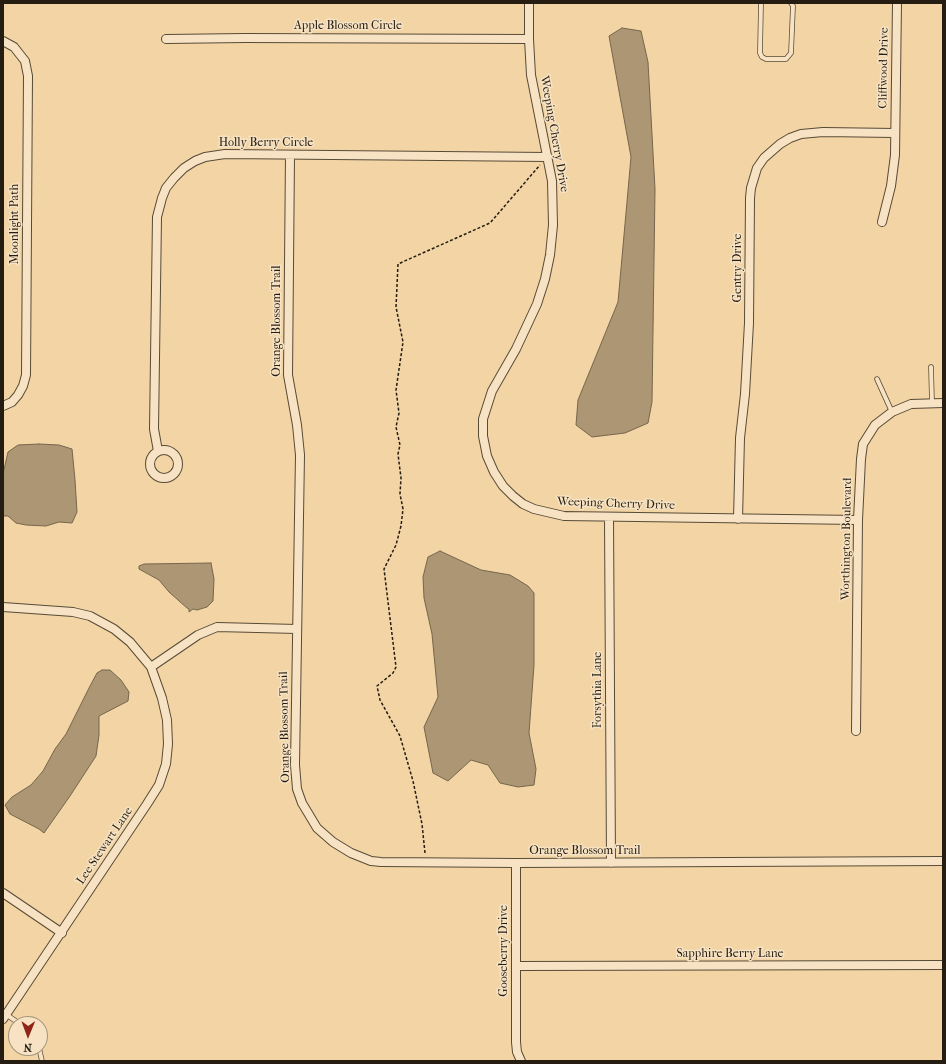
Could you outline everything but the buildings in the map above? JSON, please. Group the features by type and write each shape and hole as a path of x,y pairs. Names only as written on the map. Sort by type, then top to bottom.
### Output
{"street":[{"name":"Weeping Cherry Drive","path":"529,3 530,64 533,92 548,157 552,180 554,209 550,255 545,279 537,304 528,325 492,391 484,419 483,436 487,456 494,472 503,486 523,504 547,513 564,516 858,520"},
{"name":"Cliffwood Drive","path":"882,222 894,168 896,133 897,3"},
{"name":"Apple Blossom Circle","path":"166,39 529,39"},
{"name":"Moonlight Path","path":"3,41 14,47 25,61 28,76 26,375 23,386 12,402 3,406"},
{"name":"Gentry Drive","path":"738,519 740,438 750,323 750,198 751,188 757,168 764,158 780,144 801,134 823,132 896,133"},
{"name":"Holly Berry Circle","path":"158,451 154,430 157,217 160,203 166,188 184,168 205,157 225,154 548,157"},
{"name":"Orange Blossom Trail","path":"290,155 288,375 297,425 300,455 295,765 298,789 302,803 317,828 333,842 351,853 371,861 381,862 516,863 943,861"},
{"name":"Worthington Boulevard","path":"856,730 858,520 863,444 875,425 892,412 911,404 943,403"},
{"name":"Forsythia Lane","path":"609,517 611,862"},
{"path":"3,607 73,612 90,616 114,629 130,642 151,667 198,635 217,627 297,629"},
{"name":"Lee Stewart Lane","path":"5,1017 159,785 166,764 168,744 167,728 162,698 151,667"},
{"name":"Gooseberry Drive","path":"516,863 516,1038 517,1052 521,1061"},
{"path":"3,893 62,932"},
{"name":"Sapphire Berry Lane","path":"516,966 943,965"}],"lane":[{"path":"761,3 760,53 762,57 766,59 786,59 791,53 793,6 791,3"},
{"path":"931,367 932,403"},
{"path":"877,379 892,412"}],"path":[{"path":"426,863 422,824 413,781 400,736 380,700 377,686 393,673 396,667 384,569 396,545 401,526 403,509 400,494 401,478 398,454 400,445 396,427 399,413 396,390 403,342 396,307 398,264 490,222 548,157"}],"shaded area":[{"path":"622,28 641,31 648,62 655,189 652,402 648,423 625,433 592,437 576,425 578,400 618,302 631,157 609,36"},
{"path":"18,445 59,445 72,449 77,512 72,523 59,522 46,526 26,525 16,523 8,516 3,516 3,474 8,452"},
{"path":"440,551 481,570 510,575 528,586 534,593 534,665 529,733 536,769 534,785 518,787 500,783 488,765 471,760 448,781 433,773 424,727 438,697 432,634 424,598 423,577 428,557"},
{"path":"211,563 214,579 213,601 207,607 197,610 193,609 189,612 189,609 169,592 159,580 139,569 139,566 144,564"},
{"path":"102,670 110,670 121,680 129,692 128,701 99,716 99,735 96,756 44,833 10,814 5,805 12,797 31,785 43,771 55,749 66,734 97,673"}]}
